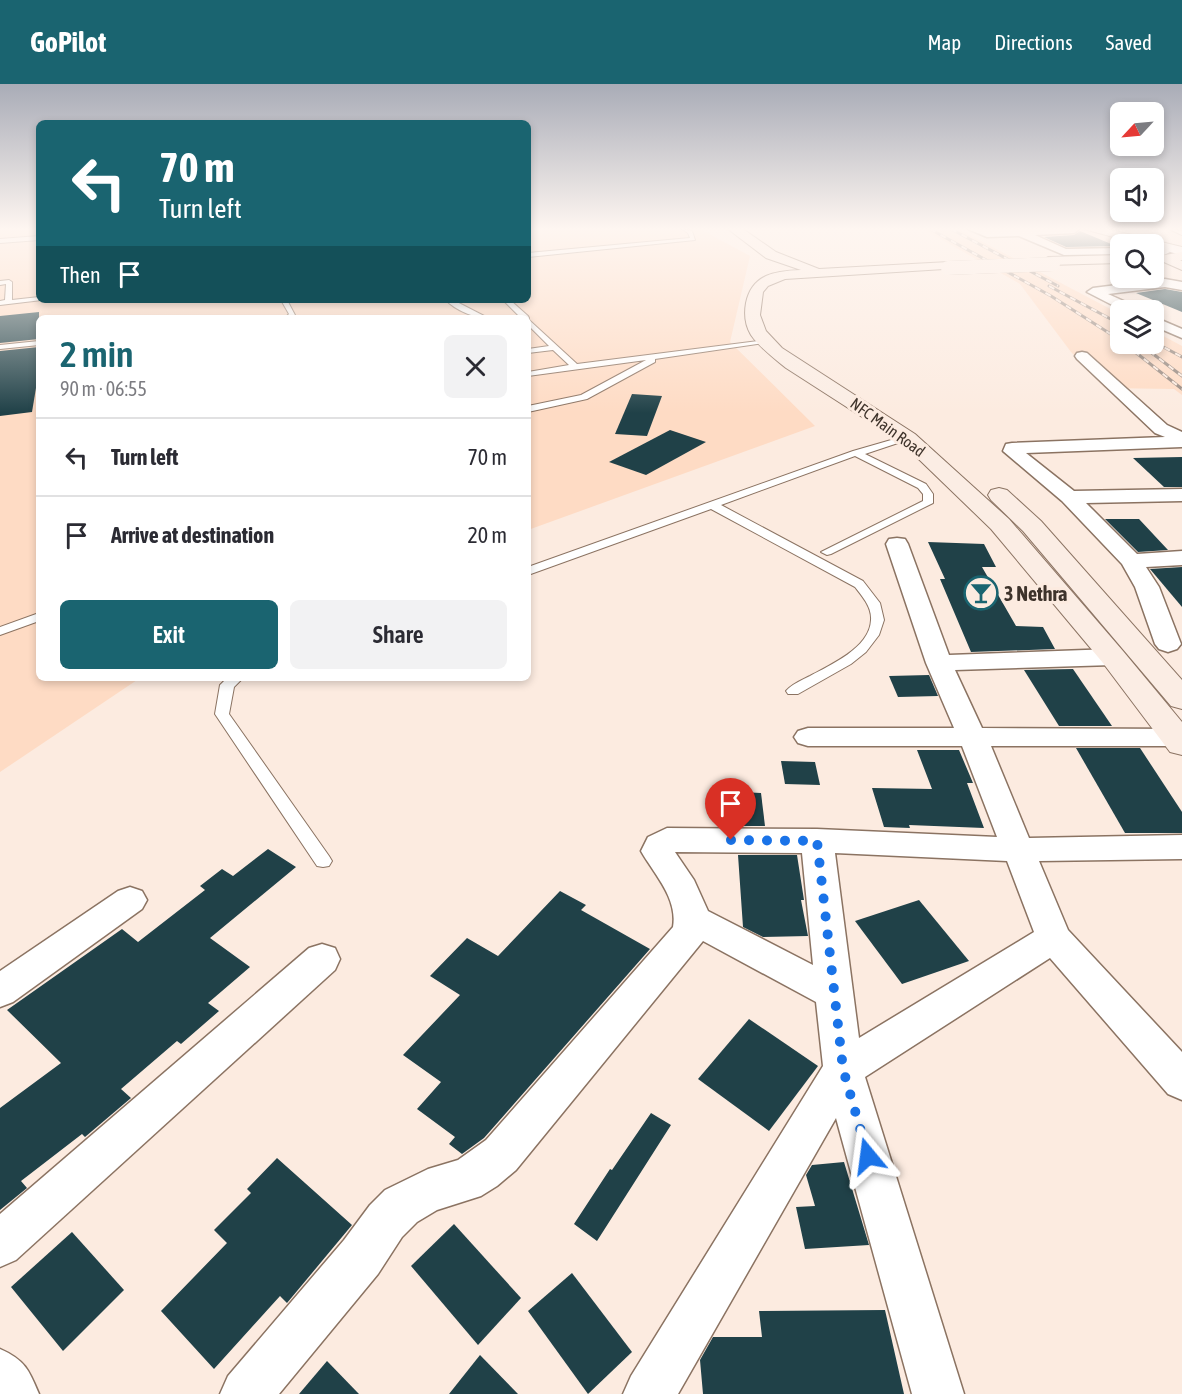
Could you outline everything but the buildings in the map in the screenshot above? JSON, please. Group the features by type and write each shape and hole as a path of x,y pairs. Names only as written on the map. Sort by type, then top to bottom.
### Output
{"main road":[{"name":"NFC Main Road","path":"757,290 752,315 758,333 766,342 792,364 834,388 908,438 1000,524 1113,657 1180,741"},
{"name":"NFC Main Road","path":"771,290 764,301 766,315 779,341 795,356 920,428 957,455 1032,526 1182,699"}],"street":[{"path":"1108,290 1093,292 1110,300"},
{"path":"1164,326 1182,334"},
{"path":"1082,357 1161,429 1182,440"},
{"path":"1141,651 1175,642 1131,561 1069,497 1012,452 1012,448 1182,440"},
{"path":"1069,497 1182,495"},
{"path":"897,544 939,663 973,738 1054,938 1182,1081"},
{"path":"1131,561 1182,558"},
{"path":"939,663 1113,657"},
{"path":"808,737 1180,741"},
{"path":"246,1394 361,1257 386,1221 401,1206 428,1191 465,1180 482,1171 501,1155 690,932 694,920 691,905 657,851 659,845 666,840 817,841 1017,850 1182,847"},
{"path":"817,841 843,1069 938,1394"},
{"path":"0,991 130,900"},
{"path":"694,920 835,994"},
{"path":"649,1394 843,1069 1054,938"},
{"path":"0,1244 322,960"},
{"path":"0,1375 13,1394"}],"lane":[{"path":"4,303 36,299"},
{"path":"452,303 466,307 478,315"},
{"path":"509,303 523,315"},
{"path":"532,328 575,367"},
{"path":"531,374 766,342"},
{"path":"0,347 36,343"},
{"path":"531,351 555,347"},
{"path":"531,408 584,397 662,355"},
{"path":"531,570 856,453 908,438"},
{"path":"827,552 928,503 928,494 922,486 856,453"},
{"path":"712,505 859,584 872,597 878,628 869,645 794,691"},
{"path":"0,631 36,617"},
{"path":"232,681 227,685 222,714 323,861"}],"shaded area":[{"path":"0,290 36,290 36,303 531,303 531,290 742,290 730,342 815,426 531,529 531,315 36,315 36,681 136,681 0,772"},
{"path":"1025,290 1075,290 1110,309 1110,354 1164,354 1164,336 1182,346 1182,395 1174,389 1105,388 1071,352"}],"railway":[{"path":"1040,290 1110,334"},
{"path":"1057,290 1110,319"},
{"path":"1164,347 1182,357"},
{"path":"1138,354 1182,389"},
{"path":"1153,354 1182,376"}],"place":[{"name":"3 Nethra","path":"981,593"}],"route":[{"path":"731,840 817,841 843,1069 868,1156"}]}
